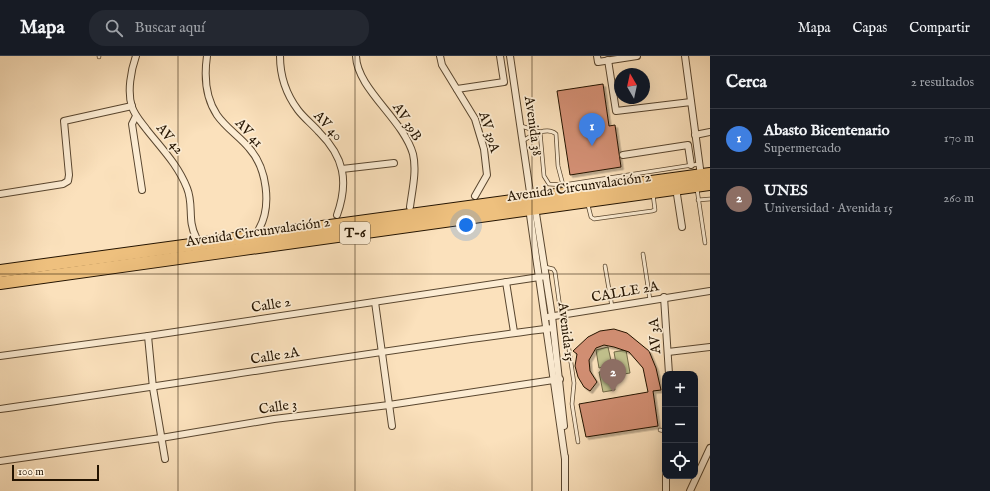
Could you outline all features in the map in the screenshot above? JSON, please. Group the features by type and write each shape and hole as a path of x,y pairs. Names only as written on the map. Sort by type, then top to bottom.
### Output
{"highway":[{"name":"Avenida Circunvalación 2","path":"0,271 532,205 587,201 676,188 703,177"},
{"name":"Avenida Circunvalación 2","path":"0,283 532,205 703,177"}],"street":[{"name":"AV 42","path":"136,56 130,85 132,106 136,116 175,164 181,175 191,197 190,220 191,228 196,237"},
{"name":"AV 41","path":"207,56 205,83 217,114 233,134 250,148 259,162 264,175 266,196 263,222 258,229"},
{"name":"AV 40","path":"280,56 282,78 298,110 327,140 337,153 342,169 344,187 337,215"},
{"name":"AV 39B","path":"356,56 357,63 365,82 397,123 413,155 414,169 410,207"},
{"name":"AV 39A","path":"440,56 442,65 476,119 484,149 487,175 475,196"},
{"path":"457,89 504,82 500,56"},
{"name":"Avenida 38","path":"510,56 524,140 532,205"},
{"path":"597,56 598,62 637,56"},
{"path":"685,56 694,135 703,177"},
{"path":"608,60 616,111 691,102"},
{"path":"0,194 64,184 68,181 69,176 64,121 132,106"},
{"path":"136,116 132,124 142,190"},
{"path":"694,135 710,132"},
{"path":"623,155 688,145 691,165"},
{"path":"342,169 394,163"},
{"path":"676,188 682,227"},
{"name":"Avenida 15","path":"532,205 545,267 542,276"},
{"name":"Avenida 15","path":"532,205 557,379 565,459 565,491"},
{"name":"Calle 2","path":"0,356 148,336 542,276"},
{"path":"506,282 514,332"},
{"name":"CALLE 2A","path":"548,317 664,297 710,291"},
{"name":"AV 3A","path":"664,297 668,371"},
{"path":"375,302 392,426"},
{"name":"Calle 2A","path":"0,409 152,388 382,351 550,328"},
{"path":"148,336 152,388 165,459"},
{"path":"668,352 710,347"},
{"name":"Calle 3","path":"0,461 161,438 274,419 389,405 557,379"},
{"path":"690,491 710,448"},
{"path":"666,479 666,491"}],"lane":[{"path":"521,126 540,132"},
{"path":"524,140 540,132 551,131 556,134 558,166 563,185"},
{"path":"540,132 546,181 549,184 563,185 691,165 703,177 698,200 705,243"},
{"path":"587,201 591,217 597,220 655,210 653,191"},
{"path":"698,200 710,199"},
{"path":"643,254 650,300"},
{"path":"605,266 612,307"},
{"path":"545,267 552,269 555,272 561,315"},
{"path":"568,343 574,383 572,404 578,442"}],"green space":[{"path":"608,347 612,365 599,368 596,350"},
{"path":"626,350 630,373 618,375 614,352"},
{"path":"612,370 615,390 603,392 599,372"}],"building":[{"path":"603,84 609,126 615,125 621,167 570,175 557,91"},
{"path":"614,329 627,333 649,351 656,368 661,390 653,391 658,426 586,437 579,404 648,392 643,368 629,352 614,347 604,345 596,348 589,360 590,371 597,382 590,391 584,387 578,377 575,366 577,354 573,351 588,337 600,331"}],"place":[{"name":"Abasto Bicentenario","path":"592,146"},
{"name":"UNES","path":"613,392"}]}
